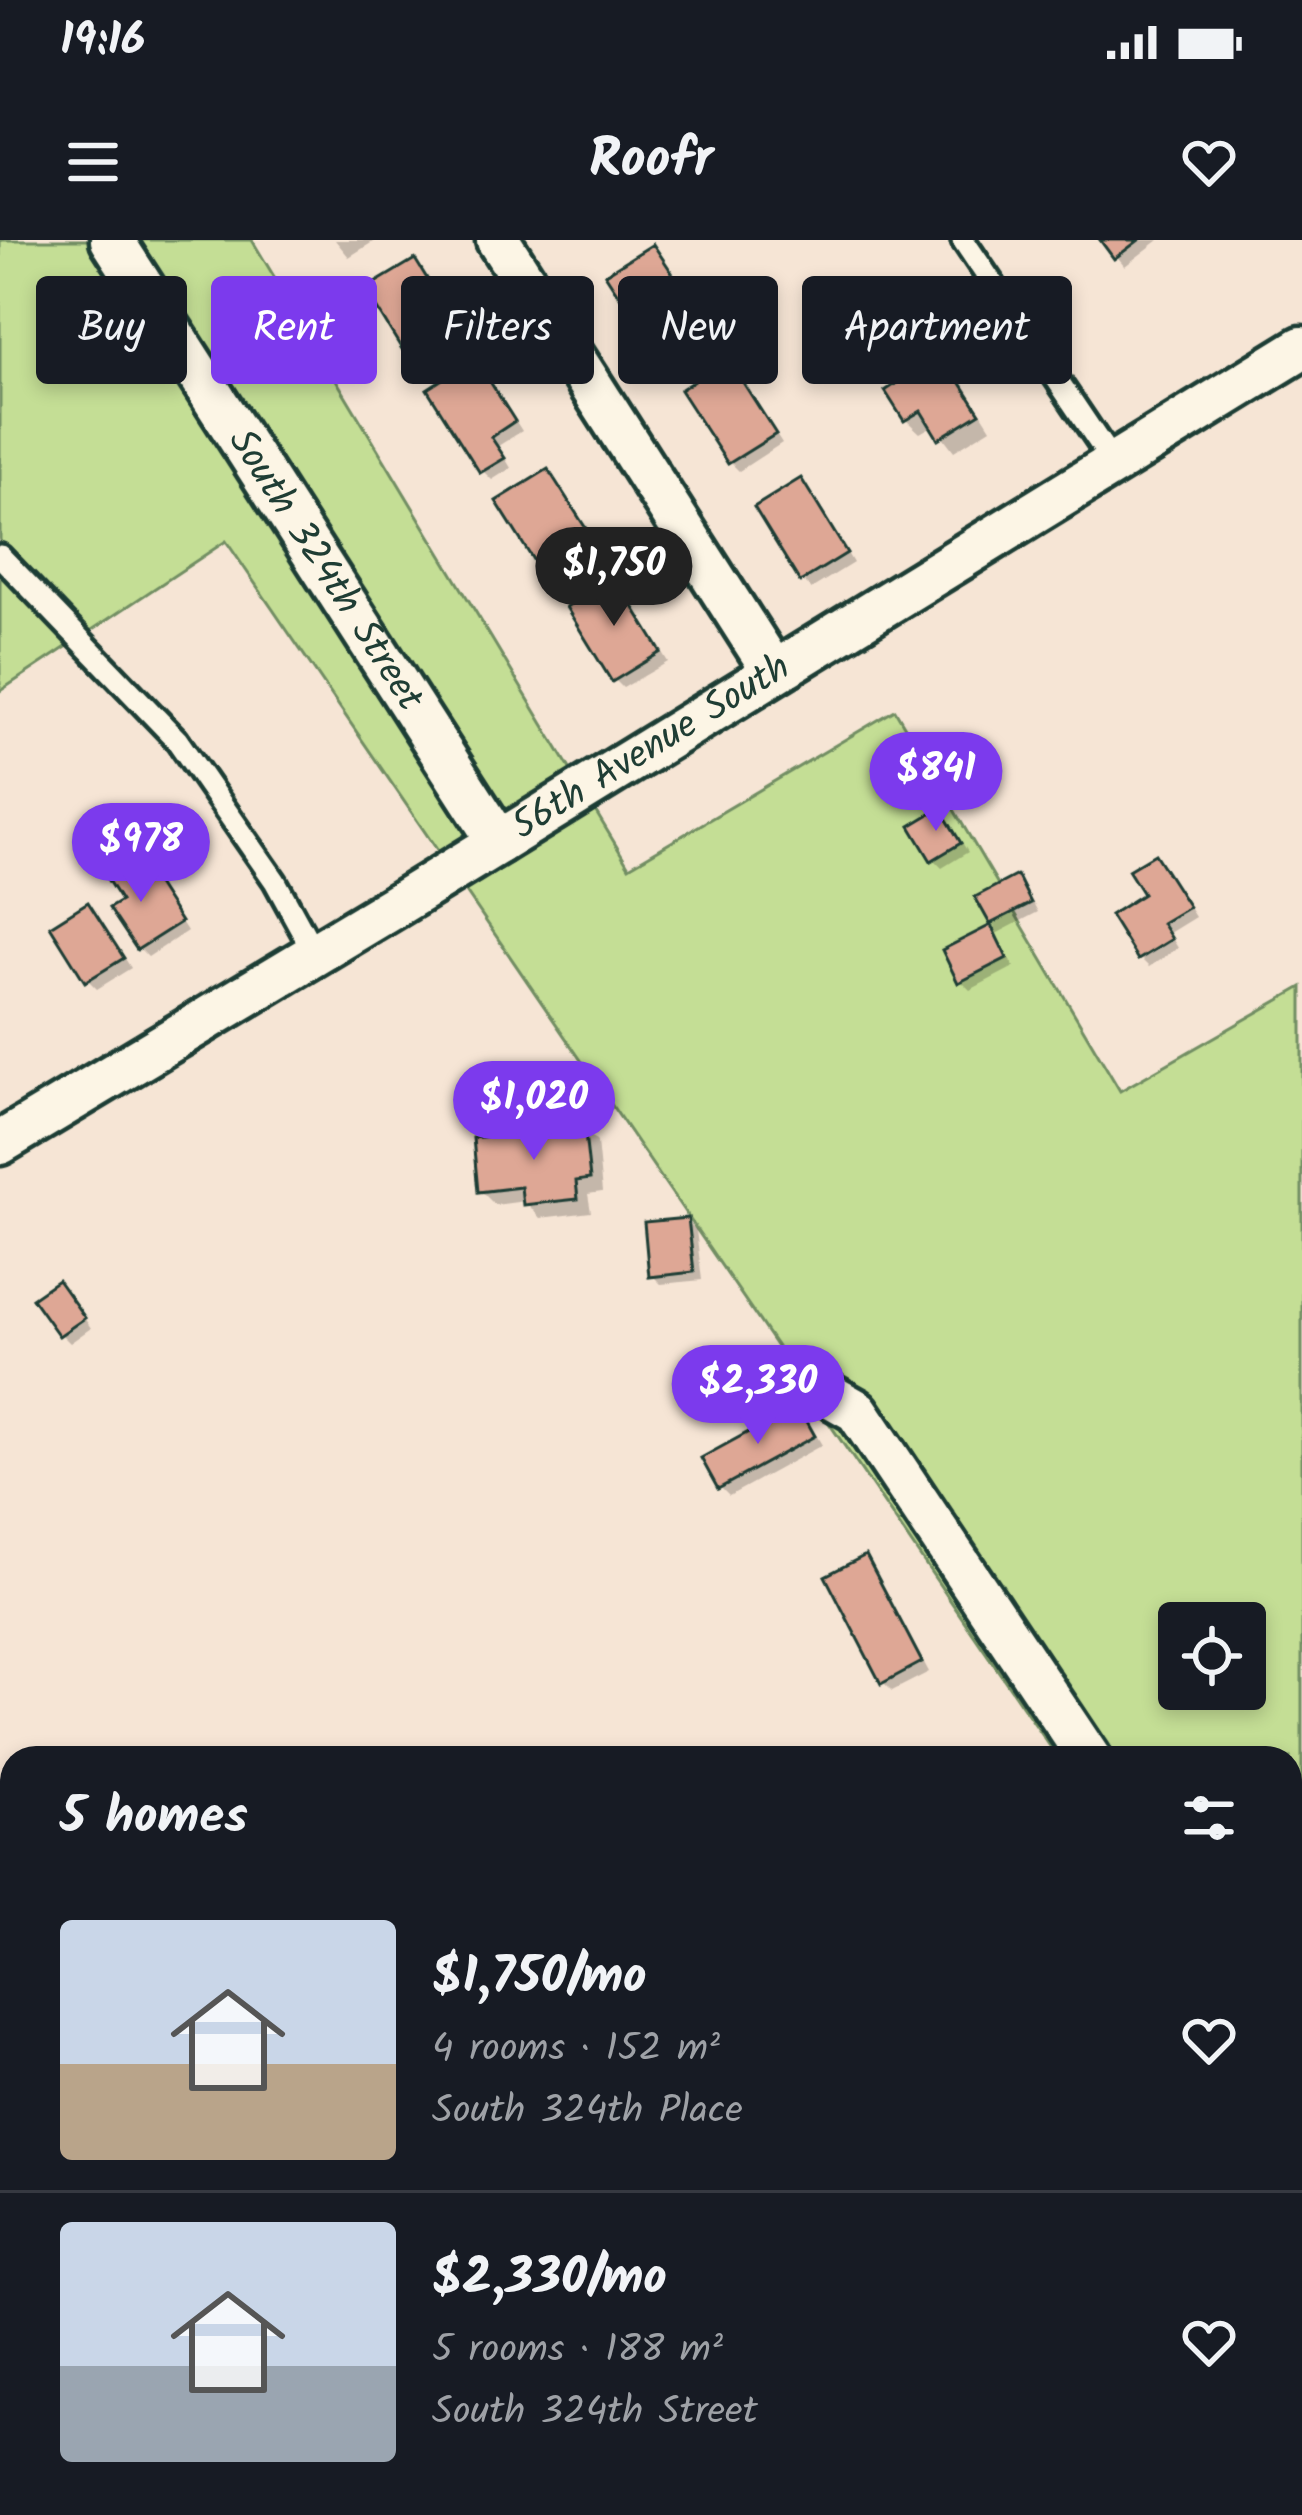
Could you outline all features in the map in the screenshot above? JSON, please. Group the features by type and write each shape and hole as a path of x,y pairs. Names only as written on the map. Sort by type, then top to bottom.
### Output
{"street":[{"name":"South 324th Street","path":"112,240 499,842"},
{"path":"498,240 774,672"},
{"name":"56th Avenue South","path":"0,1142 499,842 1302,348"},
{"path":"818,1389 857,1411 1081,1746"}],"lane":[{"path":"963,240 1114,464"},
{"path":"0,556 178,740 275,881 315,954"}],"green space":[{"path":"0,240 252,240 274,276 211,276 211,384 339,384 629,867 895,710 1120,1091 1302,987 1302,1746 1050,1746 226,541 0,691"}],"building":[{"path":"1100,240 1139,240 1114,259"},
{"path":"653,244 674,276 618,276 618,294 605,274"},
{"path":"415,259 425,276 401,276 401,348 377,309 377,282"},
{"path":"435,384 492,384 515,421 491,437 505,458 480,473 427,389"},
{"path":"689,384 744,384 776,434 728,464 680,390"},
{"path":"896,384 961,384 980,413 938,439 921,411 904,421 885,391"},
{"path":"548,469 594,541 542,574 496,501"},
{"path":"801,478 847,553 800,582 754,507"},
{"path":"615,577 661,652 612,682 566,607"},
{"path":"940,808 961,843 931,861 910,826"},
{"path":"1155,854 1189,907 1162,923 1172,939 1138,960 1110,915 1143,894 1128,870"},
{"path":"140,858 181,922 137,950 109,908 121,901 107,879"},
{"path":"1017,875 1031,903 990,924 975,897"},
{"path":"88,902 124,958 85,982 50,926"},
{"path":"991,925 1007,958 958,983 942,950"},
{"path":"584,1125 590,1179 576,1181 578,1199 523,1205 521,1187 478,1192 473,1138"},
{"path":"688,1218 694,1272 649,1277 644,1222"},
{"path":"58,1280 85,1318 59,1336 32,1298"},
{"path":"798,1405 815,1436 718,1489 701,1458"},
{"path":"866,1555 922,1662 881,1684 825,1576"}]}
